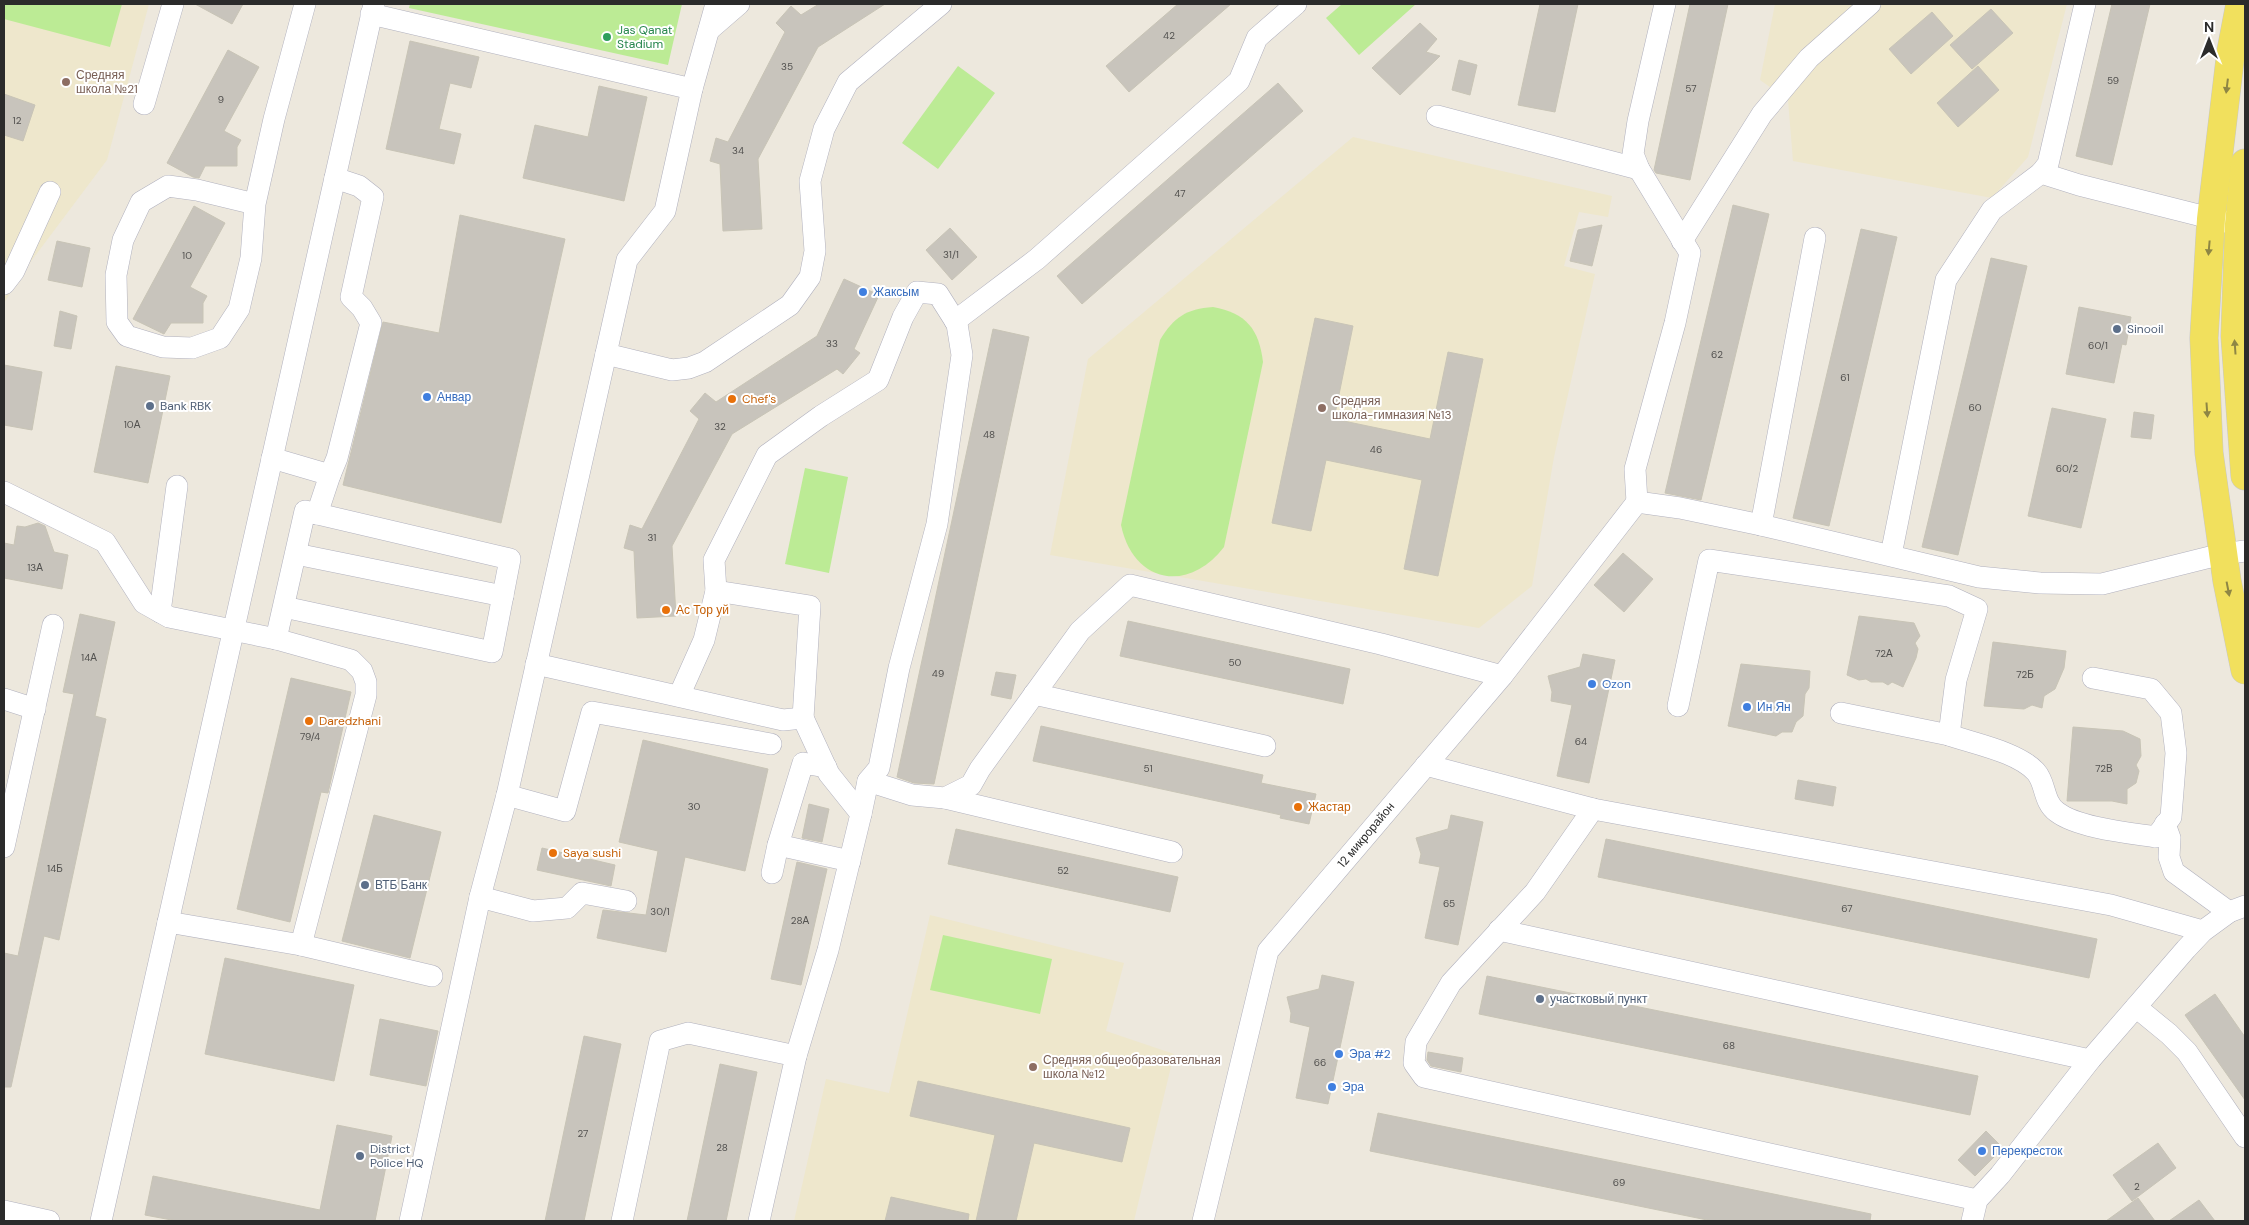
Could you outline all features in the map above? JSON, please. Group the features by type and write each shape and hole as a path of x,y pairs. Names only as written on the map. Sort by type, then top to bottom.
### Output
{"main road":[{"path":"2240,4 2238,53 2211,219 2204,338 2210,453 2234,553 2238,642 2245,670"},
{"path":"2245,163 2239,224 2234,336 2243,431 2245,476"}],"street":[{"path":"144,104 173,4"},
{"path":"255,204 197,190 168,186 141,202 123,240 116,275 117,322 127,336 163,347 192,348 220,338 239,309 250,258 255,204 274,119 305,4"},
{"path":"410,1221 480,897 507,795 626,260 665,211 692,89 716,4"},
{"path":"709,30 739,4"},
{"path":"606,354 672,370 689,368 705,362 790,305 810,277 816,251 810,182 824,129 848,82 941,4"},
{"path":"955,320 1037,259 1239,81 1258,38 1296,4"},
{"path":"1665,4 1638,121 1633,154 1639,169 1690,253 1675,323 1635,469 1637,502 1680,508 1761,525 1979,577 2040,583 2102,584 2234,553"},
{"path":"1682,240 1762,114 1809,58 1870,4"},
{"path":"1891,555 1946,280 1992,210 2041,173 2048,164 2085,4"},
{"path":"101,1221 372,9 692,89"},
{"path":"1436,116 1639,169"},
{"path":"2041,173 2079,185 2211,219 2239,224"},
{"path":"317,514 337,458 371,323 362,308 351,297 374,197 359,186 335,178"},
{"path":"4,284 14,271 50,192"},
{"path":"1761,525 1815,238"},
{"path":"679,696 704,640 716,591 714,560 767,455 820,416 878,380 903,317 917,292 938,294 955,320 962,355 937,524 899,668 879,768 868,781 828,950 796,1056 759,1221"},
{"path":"272,458 330,475"},
{"path":"160,612 177,486"},
{"path":"4,492 106,542 144,603 169,617 276,639 351,660 362,671 366,682 366,695 301,945"},
{"name":"12 микрорайон","path":"1204,1221 1268,951 1502,676 1637,502"},
{"path":"276,639 306,511 510,559 492,652 284,607"},
{"path":"296,554 503,596"},
{"path":"1678,706 1709,560 1949,596 1977,609 1956,680 1949,735"},
{"path":"945,798 971,785 1080,631 1130,585 1381,644 1502,676"},
{"path":"716,591 810,606 803,718 826,767 860,814"},
{"path":"4,847 53,625"},
{"path":"536,664 783,720 803,718"},
{"path":"1841,713 1949,735 2018,758 2038,773 2046,798 2056,812 2102,829 2156,837 2171,817 2176,753 2171,713 2151,689 2093,678"},
{"path":"1034,694 1265,746"},
{"path":"4,699 35,709"},
{"path":"507,795 565,811 592,712 771,744"},
{"path":"772,873 778,845 803,763 826,767"},
{"path":"1426,765 1593,809 2111,905 2203,931"},
{"path":"868,781 912,795 945,798 1172,852"},
{"path":"1593,809 1535,892 1451,983 1416,1042 1414,1063 1424,1077 1977,1200"},
{"path":"1972,1221 1977,1200 2000,1175 2090,1060 2203,931 2237,909 2174,872 2169,857 2170,838 2165,824"},
{"path":"778,845 850,861"},
{"path":"480,897 533,911 567,908 582,893 626,901"},
{"path":"168,922 301,945 432,976"},
{"path":"1499,930 2090,1060"},
{"path":"2136,1007 2169,1034 2187,1052 2245,1137"},
{"path":"622,1221 660,1041 688,1033 796,1056"},
{"path":"4,1211 49,1221"}],"shaded area":[{"name":"Средняя школа №21","path":"4,4 149,4 107,160 26,268 4,303"},
{"path":"1775,4 2067,4 2028,157 1992,198 1793,161 1788,100 1760,80"},
{"name":"Средняя школа-гимназия №13","path":"1353,137 1612,196 1608,217 1579,212 1564,266 1595,274 1554,457 1532,586 1479,628 1050,555 1088,359"},
{"name":"Средняя общеобразовательная школа №12","path":"930,915 1124,963 1106,1031 1174,1054 1134,1221 794,1221 826,1079 889,1093"}],"green space":[{"path":"4,4 122,4 110,47 4,19"},
{"name":"Jas Qanat Stadium","path":"410,4 682,4 668,65 409,8"},
{"path":"1342,4 1416,4 1359,55 1326,18"},
{"path":"958,66 995,93 938,169 902,143"},
{"path":"1213,307 1234,313 1249,324 1258,340 1263,362 1224,547 1210,562 1194,572 1179,576 1164,575 1149,570 1137,560 1127,545 1121,525 1160,340 1170,325 1188,312"},
{"path":"805,468 848,477 829,573 785,564"},
{"path":"943,935 1052,959 1040,1014 930,990"}],"building":[{"path":"195,4 243,4 232,24"},
{"path":"819,4 885,4 818,47 758,159 762,229 723,231 720,164 710,161 716,138 728,142 785,32 776,23 791,6 801,15"},
{"path":"1178,4 1231,4 1129,92 1106,66"},
{"path":"1540,4 1578,4 1555,112 1518,105"},
{"path":"1690,4 1728,4 1690,180 1656,173 1654,170"},
{"path":"2112,4 2150,4 2112,165 2076,156"},
{"path":"1991,9 2013,33 1972,69 1950,45"},
{"path":"1932,12 1953,36 1911,74 1889,49"},
{"path":"1420,23 1437,39 1426,52 1440,56 1400,95 1372,68"},
{"path":"410,41 479,57 471,88 450,83 439,129 461,134 454,164 386,149"},
{"path":"228,50 259,67 224,131 241,140 237,147 237,166 205,166 199,178 193,177 167,163"},
{"path":"1459,60 1477,65 1470,95 1452,90"},
{"path":"1978,66 1999,90 1958,127 1937,103"},
{"path":"1278,83 1303,111 1082,304 1057,276"},
{"path":"599,86 647,97 624,201 523,178 535,125 588,137"},
{"path":"4,94 35,105 23,141 4,135"},
{"path":"1733,205 1769,214 1701,500 1665,493"},
{"path":"194,206 225,223 190,287 207,296 203,303 203,323 171,323 164,334 133,319"},
{"path":"460,215 565,239 501,523 343,485 383,322 439,333"},
{"path":"1602,225 1592,266 1570,261 1578,230"},
{"path":"950,228 977,257 952,280 926,250"},
{"path":"1861,229 1897,237 1829,526 1793,518"},
{"path":"57,241 90,248 82,287 48,280"},
{"path":"1991,258 2027,266 1958,555 1922,547"},
{"path":"844,279 879,295 854,349 860,353 843,374 837,369 732,434 672,546 676,616 637,618 634,551 624,548 630,525 642,529 699,419 690,411 705,393 716,402 817,336"},
{"path":"2079,307 2131,317 2126,345 2122,344 2114,383 2066,374"},
{"path":"60,311 77,316 71,349 54,346"},
{"path":"1315,318 1353,326 1334,419 1430,439 1448,352 1483,359 1438,576 1404,569 1422,480 1326,460 1311,531 1272,523"},
{"path":"993,329 1029,337 934,784 914,783 897,777"},
{"path":"4,365 42,372 32,430 4,425"},
{"path":"116,366 170,376 148,483 94,472"},
{"path":"2052,408 2106,419 2081,528 2028,516"},
{"path":"2134,412 2154,415 2151,439 2131,437"},
{"path":"38,523 45,526 54,552 68,555 62,589 4,578 4,543 14,545 17,526 25,527"},
{"path":"1623,553 1653,579 1624,612 1594,585"},
{"path":"80,614 115,622 95,716 106,719 59,940 44,936 11,1087 4,1087 4,953 18,956 74,694 63,692"},
{"path":"1859,616 1914,623 1920,636 1915,643 1918,649 1903,687 1892,682 1888,685 1883,682 1871,682 1866,679 1859,680 1847,675"},
{"path":"1128,621 1350,669 1343,704 1120,656"},
{"path":"1993,642 2066,651 2064,668 2055,689 2044,696 2042,708 2032,705 2024,709 1984,706"},
{"path":"1583,654 1615,660 1589,783 1557,776 1572,705 1551,701 1552,692 1548,676 1580,667"},
{"path":"1741,664 1810,671 1809,688 1805,694 1803,716 1796,722 1792,732 1782,732 1776,736 1728,726"},
{"path":"996,672 1016,675 1011,699 991,695"},
{"path":"291,678 351,692 328,793 321,792 290,922 237,909"},
{"path":"1041,726 1263,775 1261,783 1316,794 1309,824 1280,818 1281,815 1033,761"},
{"path":"2073,727 2123,731 2140,739 2141,756 2136,765 2139,771 2136,783 2127,789 2127,804 2112,801 2067,801"},
{"path":"643,740 768,769 745,871 685,857 666,952 597,938 603,910 646,915 658,851 619,842"},
{"path":"1798,780 1836,787 1833,806 1795,799"},
{"path":"809,804 829,809 822,842 802,838"},
{"path":"374,815 441,832 410,958 342,941"},
{"path":"1451,815 1483,822 1458,945 1425,938 1440,867 1419,863 1421,854 1416,838 1448,829"},
{"path":"956,829 1178,877 1170,912 948,864"},
{"path":"1606,839 2097,939 2089,978 1598,877"},
{"path":"542,848 615,865 611,886 537,870"},
{"path":"797,862 827,869 801,985 771,979"},
{"path":"225,958 354,985 334,1081 205,1054"},
{"path":"1322,975 1354,982 1328,1104 1296,1098 1310,1027 1290,1022 1291,1013 1287,997 1319,989"},
{"path":"1487,976 1978,1076 1970,1115 1479,1014"},
{"path":"2215,994 2245,1037 2245,1100 2185,1015"},
{"path":"380,1019 438,1031 426,1086 370,1075"},
{"path":"584,1036 621,1044 584,1221 545,1221"},
{"path":"1428,1052 1463,1058 1461,1072 1431,1066 1427,1060"},
{"path":"720,1064 757,1072 726,1221 687,1221"},
{"path":"918,1081 1130,1128 1122,1162 1034,1143 1016,1221 976,1221 995,1135 910,1116"},
{"path":"1378,1113 1871,1214 1870,1221 1712,1221 1370,1151"},
{"name":"District Police HQ","path":"337,1125 392,1136 375,1221 177,1221 145,1215 153,1176 320,1210"},
{"path":"1986,1131 2003,1148 1975,1176 1958,1160"},
{"path":"2158,1143 2176,1168 2132,1201 2113,1175"},
{"path":"891,1197 969,1214 968,1221 885,1221"},
{"path":"2138,1198 2155,1221 2106,1221"},
{"path":"2199,1200 2215,1221 2169,1221"}],"place":[{"name":"Jas Qanat Stadium","path":"607,37"},
{"name":"Средняя школа №21","path":"66,82"},
{"name":"Жаксым","path":"863,292"},
{"name":"Sinooil","path":"2117,329"},
{"name":"Анвар","path":"427,397"},
{"name":"Chef's","path":"732,399"},
{"name":"Bank RBK","path":"150,406"},
{"name":"Средняя школа-гимназия №13","path":"1322,408"},
{"name":"Ас Тор уй","path":"666,610"},
{"name":"Ozon","path":"1592,684"},
{"name":"Ин Ян","path":"1747,707"},
{"name":"Daredzhani","path":"309,721"},
{"name":"Жастар","path":"1298,807"},
{"name":"Saya sushi","path":"553,853"},
{"name":"ВТБ Банк","path":"365,885"},
{"name":"участковый пункт","path":"1540,999"},
{"name":"Эра #2","path":"1339,1054"},
{"name":"Средняя общеобразовательная школа №12","path":"1033,1067"},
{"name":"Эра","path":"1332,1087"},
{"name":"Перекресток","path":"1982,1151"},
{"name":"District Police HQ","path":"360,1156"}]}
